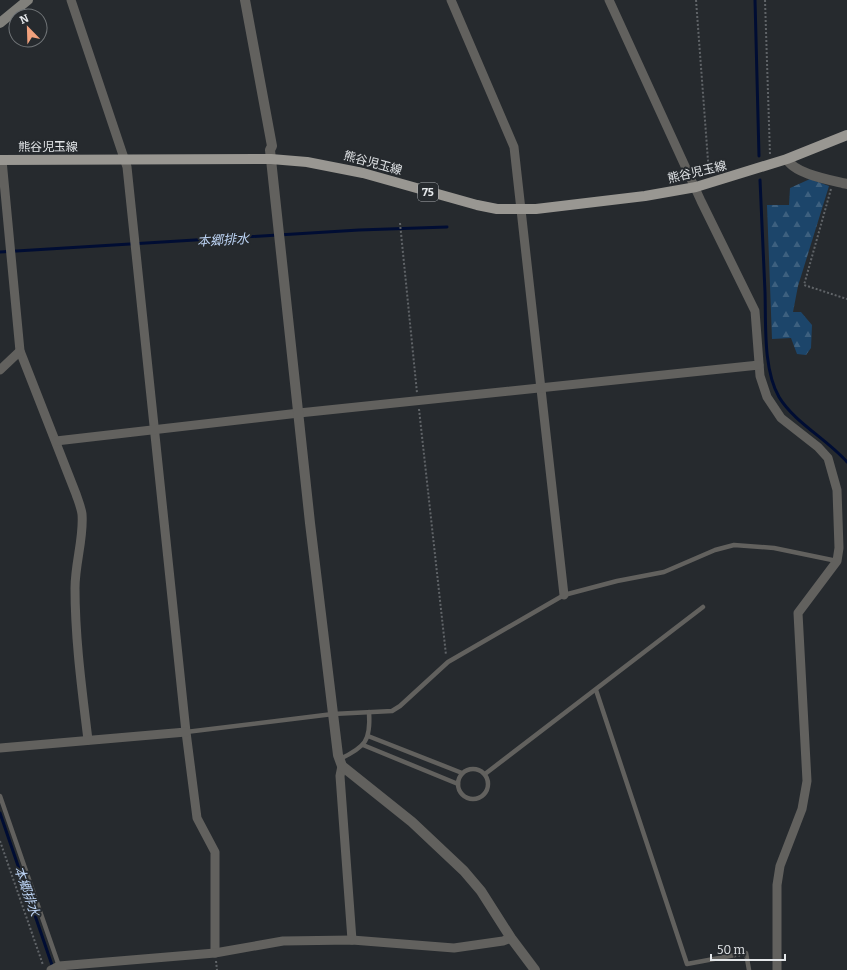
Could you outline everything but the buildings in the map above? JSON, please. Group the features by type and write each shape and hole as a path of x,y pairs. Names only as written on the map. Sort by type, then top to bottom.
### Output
{"main road":[{"path":"0,23 28,0"},
{"name":"熊谷児玉線","path":"1,160 271,159 331,166 363,173 476,206 521,210 554,208 696,187 787,159 847,135"}],"street":[{"path":"71,0 125,159 186,732 197,818 215,852 215,953"},
{"path":"245,0 272,146 270,150 299,413 333,714 341,762 340,776 352,940"},
{"path":"451,0 512,140 542,388 564,595"},
{"path":"608,0 696,187 701,201 755,311 759,365 763,387 772,407 789,426 823,452 832,465 838,501 840,548 837,561 798,613 807,781 802,810 780,866 777,884 777,970"},
{"path":"787,159 790,165 798,170 847,184"},
{"path":"1,160 20,351 56,441 82,513 82,526 75,587 79,655 88,740"},
{"path":"0,370 20,351"},
{"path":"56,441 418,400 759,365"},
{"path":"0,748 186,732"},
{"path":"341,762 412,822 464,871 481,891 511,938 535,970"},
{"path":"55,968 215,953 283,941 352,940 454,948 503,941 511,938"}],"lane":[{"path":"186,732 333,714 392,711 400,706 448,662 564,595 617,581 664,572 715,550 734,545 774,548 837,561"},
{"path":"485,774 704,607"},
{"path":"596,690 687,964 746,953 749,970"},
{"path":"341,762 363,745 368,736 369,712"},
{"path":"368,736 462,773"},
{"path":"363,745 458,784"},
{"path":"472,768 482,771 485,774 488,788 483,796 473,799 464,796 460,792 458,784 462,773 472,768"},
{"path":"0,796 55,968"}],"path":[{"path":"696,0 709,183"},
{"path":"765,0 770,153 772,164"},
{"path":"834,180 804,285 847,299"},
{"path":"400,223 445,651 448,662"},
{"path":"0,842 45,970"}],"green space":[{"path":"810,179 829,186 798,286 793,312 801,312 812,325 811,348 806,355 797,354 791,338 772,339 767,205 789,205 790,188"}],"waterway":[{"path":"755,0 759,156"},
{"path":"760,180 766,346 770,373 774,386 779,397 793,415 847,462"},
{"name":"本郷排水","path":"0,252 359,230 447,227"},
{"name":"本郷排水","path":"0,813 53,968"}]}
